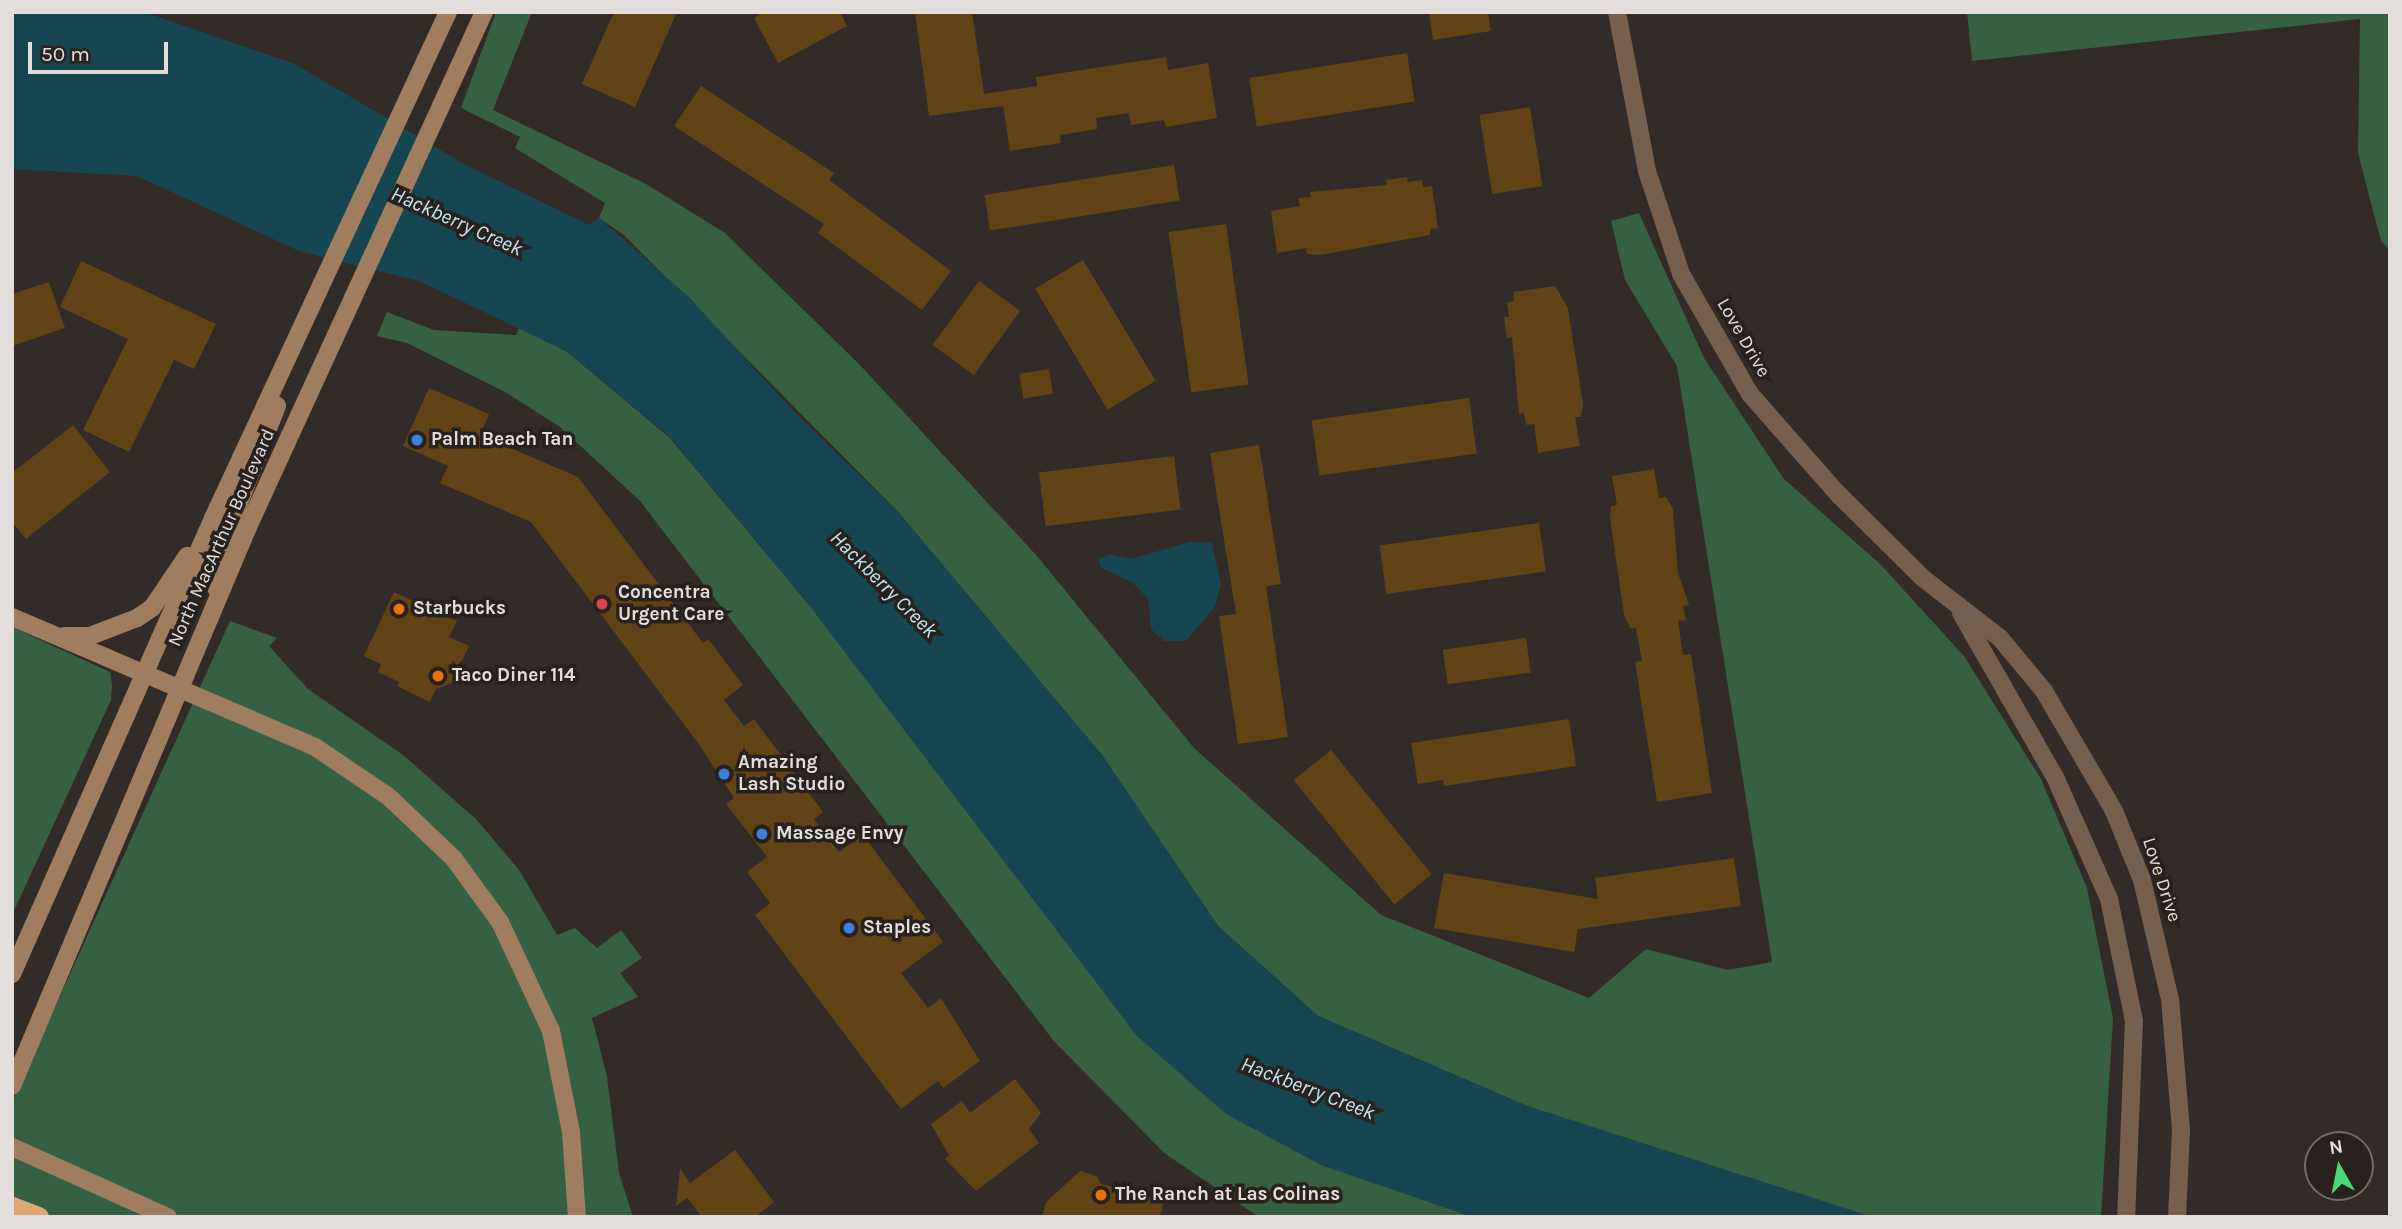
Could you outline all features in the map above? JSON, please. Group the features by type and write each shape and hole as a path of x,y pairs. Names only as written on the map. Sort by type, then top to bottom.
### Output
{"highway":[{"path":"12,1207 38,1217"}],"main road":[{"name":"North MacArthur Boulevard","path":"12,974 214,516 448,12"},
{"name":"North MacArthur Boulevard","path":"12,1086 217,599 484,12"},
{"path":"217,599 220,552 250,485 281,393 277,384"},
{"path":"57,636 109,631 152,608 214,516"},
{"path":"12,617 292,735 348,767 418,822 483,897 523,963 551,1031 571,1132 577,1217"},
{"path":"12,1147 167,1217"}],"street":[{"name":"Love Drive","path":"1617,12 1647,171 1681,274 1750,394 1837,493 1961,613 2000,638 2044,691 2114,811 2143,880 2170,999 2179,1064 2177,1217"},
{"name":"Love Drive","path":"1961,613 2054,777 2109,899 2134,1021 2126,1217"}],"green space":[{"path":"496,12 532,12 493,110 646,184 725,233 859,364 1037,556 1194,748 1381,915 1589,998 1646,949 1728,970 1772,962 1677,366 1625,280 1611,221 1639,213 1704,358 1784,479 1881,565 1964,656 2041,779 2087,888 2113,1018 2101,1217 1872,1217 1527,1106 1318,1016 1218,926 1102,755 899,513 624,235 599,218 605,203 515,148 520,137 461,108"},
{"path":"1967,12 2390,12 2390,251 2381,241 2358,153 2360,19 1972,61"},
{"path":"387,312 434,330 516,335 519,328 566,351 670,438 809,605 1424,1199 1472,1217 1259,1217 1164,1153 1053,1040 640,501 560,427 507,393 407,343 377,336"},
{"path":"230,621 277,638 269,646 308,689 403,755 476,819 519,870 557,935 575,928 597,948 621,930 642,958 620,973 638,997 592,1018 607,1077 619,1173 633,1217 12,1217 12,1102"},
{"path":"12,627 110,672 112,685 111,700 12,915"}],"water":[{"name":"Hackberry Creek","path":"12,12 144,12 295,64 464,164 589,225 599,218 689,297 798,416 899,513 1102,755 1218,926 1318,1016 1527,1106 1872,1217 1472,1217 1321,1165 1226,1114 1137,1036 809,605 670,437 566,351 419,281 299,251 137,176 12,169"},
{"path":"1190,542 1212,543 1221,585 1214,608 1186,641 1164,641 1151,629 1148,599 1132,582 1101,568 1099,559 1109,554 1131,559"}],"building":[{"path":"614,12 677,12 635,107 582,84"},
{"path":"764,12 840,12 847,26 778,63 754,18"},
{"path":"915,12 972,12 984,94 1037,86 1036,77 1166,57 1168,70 1208,63 1217,118 1166,127 1164,120 1131,125 1129,113 1096,118 1097,129 1060,135 1061,143 1010,151 1003,106 929,116"},
{"path":"1429,12 1488,12 1491,31 1433,40"},
{"path":"1407,53 1415,101 1257,126 1249,78"},
{"path":"701,86 834,173 829,180 951,271 922,310 818,233 824,224 674,126"},
{"path":"1530,107 1543,186 1492,194 1480,115"},
{"path":"1174,165 1180,201 990,231 984,195"},
{"path":"1407,177 1408,182 1422,180 1423,187 1432,186 1438,228 1430,229 1430,235 1320,255 1307,254 1306,248 1277,253 1271,211 1300,206 1298,198 1311,197 1310,192 1387,185 1386,180"},
{"path":"1226,224 1249,384 1191,392 1169,232"},
{"path":"1083,260 1156,381 1108,410 1035,289"},
{"path":"81,261 216,324 194,369 174,360 129,452 83,430 128,339 60,307"},
{"path":"979,281 1020,311 974,375 933,345"},
{"path":"49,282 65,328 12,346 12,294"},
{"path":"1555,286 1568,308 1583,404 1581,417 1575,417 1580,446 1538,453 1534,424 1526,425 1524,413 1519,414 1512,337 1507,338 1504,317 1509,317 1507,303 1514,301 1513,292"},
{"path":"1049,369 1053,394 1023,398 1019,374"},
{"path":"429,388 489,414 480,435 578,477 703,643 708,639 743,685 724,700 744,726 754,719 823,812 814,819 839,852 863,835 943,942 901,973 928,1008 941,998 980,1061 943,1088 938,1081 901,1109 755,915 770,903 747,872 767,857 726,804 734,798 698,743 531,522 440,483 448,466 403,446"},
{"path":"1469,398 1477,453 1319,476 1312,420"},
{"path":"73,425 110,472 26,539 12,522 12,473"},
{"path":"1259,445 1281,584 1266,586 1288,737 1238,744 1219,616 1236,614 1210,453"},
{"path":"1174,456 1181,510 1046,526 1039,473"},
{"path":"1654,469 1659,498 1666,497 1673,509 1678,573 1689,605 1683,606 1686,620 1678,621 1683,655 1691,654 1712,793 1657,802 1635,662 1642,661 1636,628 1630,628 1624,615 1610,518 1611,506 1617,505 1612,476"},
{"path":"1539,523 1546,572 1386,594 1380,545"},
{"path":"394,592 457,621 449,637 469,646 452,683 436,689 430,702 397,686 399,682 378,672 381,664 364,656"},
{"path":"1526,638 1531,673 1448,684 1443,650"},
{"path":"1569,719 1576,766 1444,786 1443,780 1418,784 1411,743"},
{"path":"1331,750 1432,874 1394,905 1294,780"},
{"path":"1734,858 1741,906 1578,929 1574,952 1434,928 1444,873 1598,899 1595,878"},
{"path":"1015,1079 1041,1113 1029,1129 1039,1143 976,1191 945,1159 949,1155 931,1124 962,1101 970,1113"},
{"path":"735,1150 774,1202 755,1217 702,1217 687,1198 676,1206 680,1168 690,1183"},
{"name":"The Ranch at Las Colinas","path":"1080,1171 1097,1176 1101,1184 1164,1201 1160,1217 1042,1217 1046,1202"}],"place":[{"name":"Palm Beach Tan","path":"417,440"},
{"name":"Concentra Urgent Care","path":"602,604"},
{"name":"Starbucks","path":"399,609"},
{"name":"Taco Diner 114","path":"438,676"},
{"name":"Amazing Lash Studio","path":"724,774"},
{"name":"Massage Envy","path":"762,834"},
{"name":"Staples","path":"849,928"},
{"name":"The Ranch at Las Colinas","path":"1101,1195"}]}
